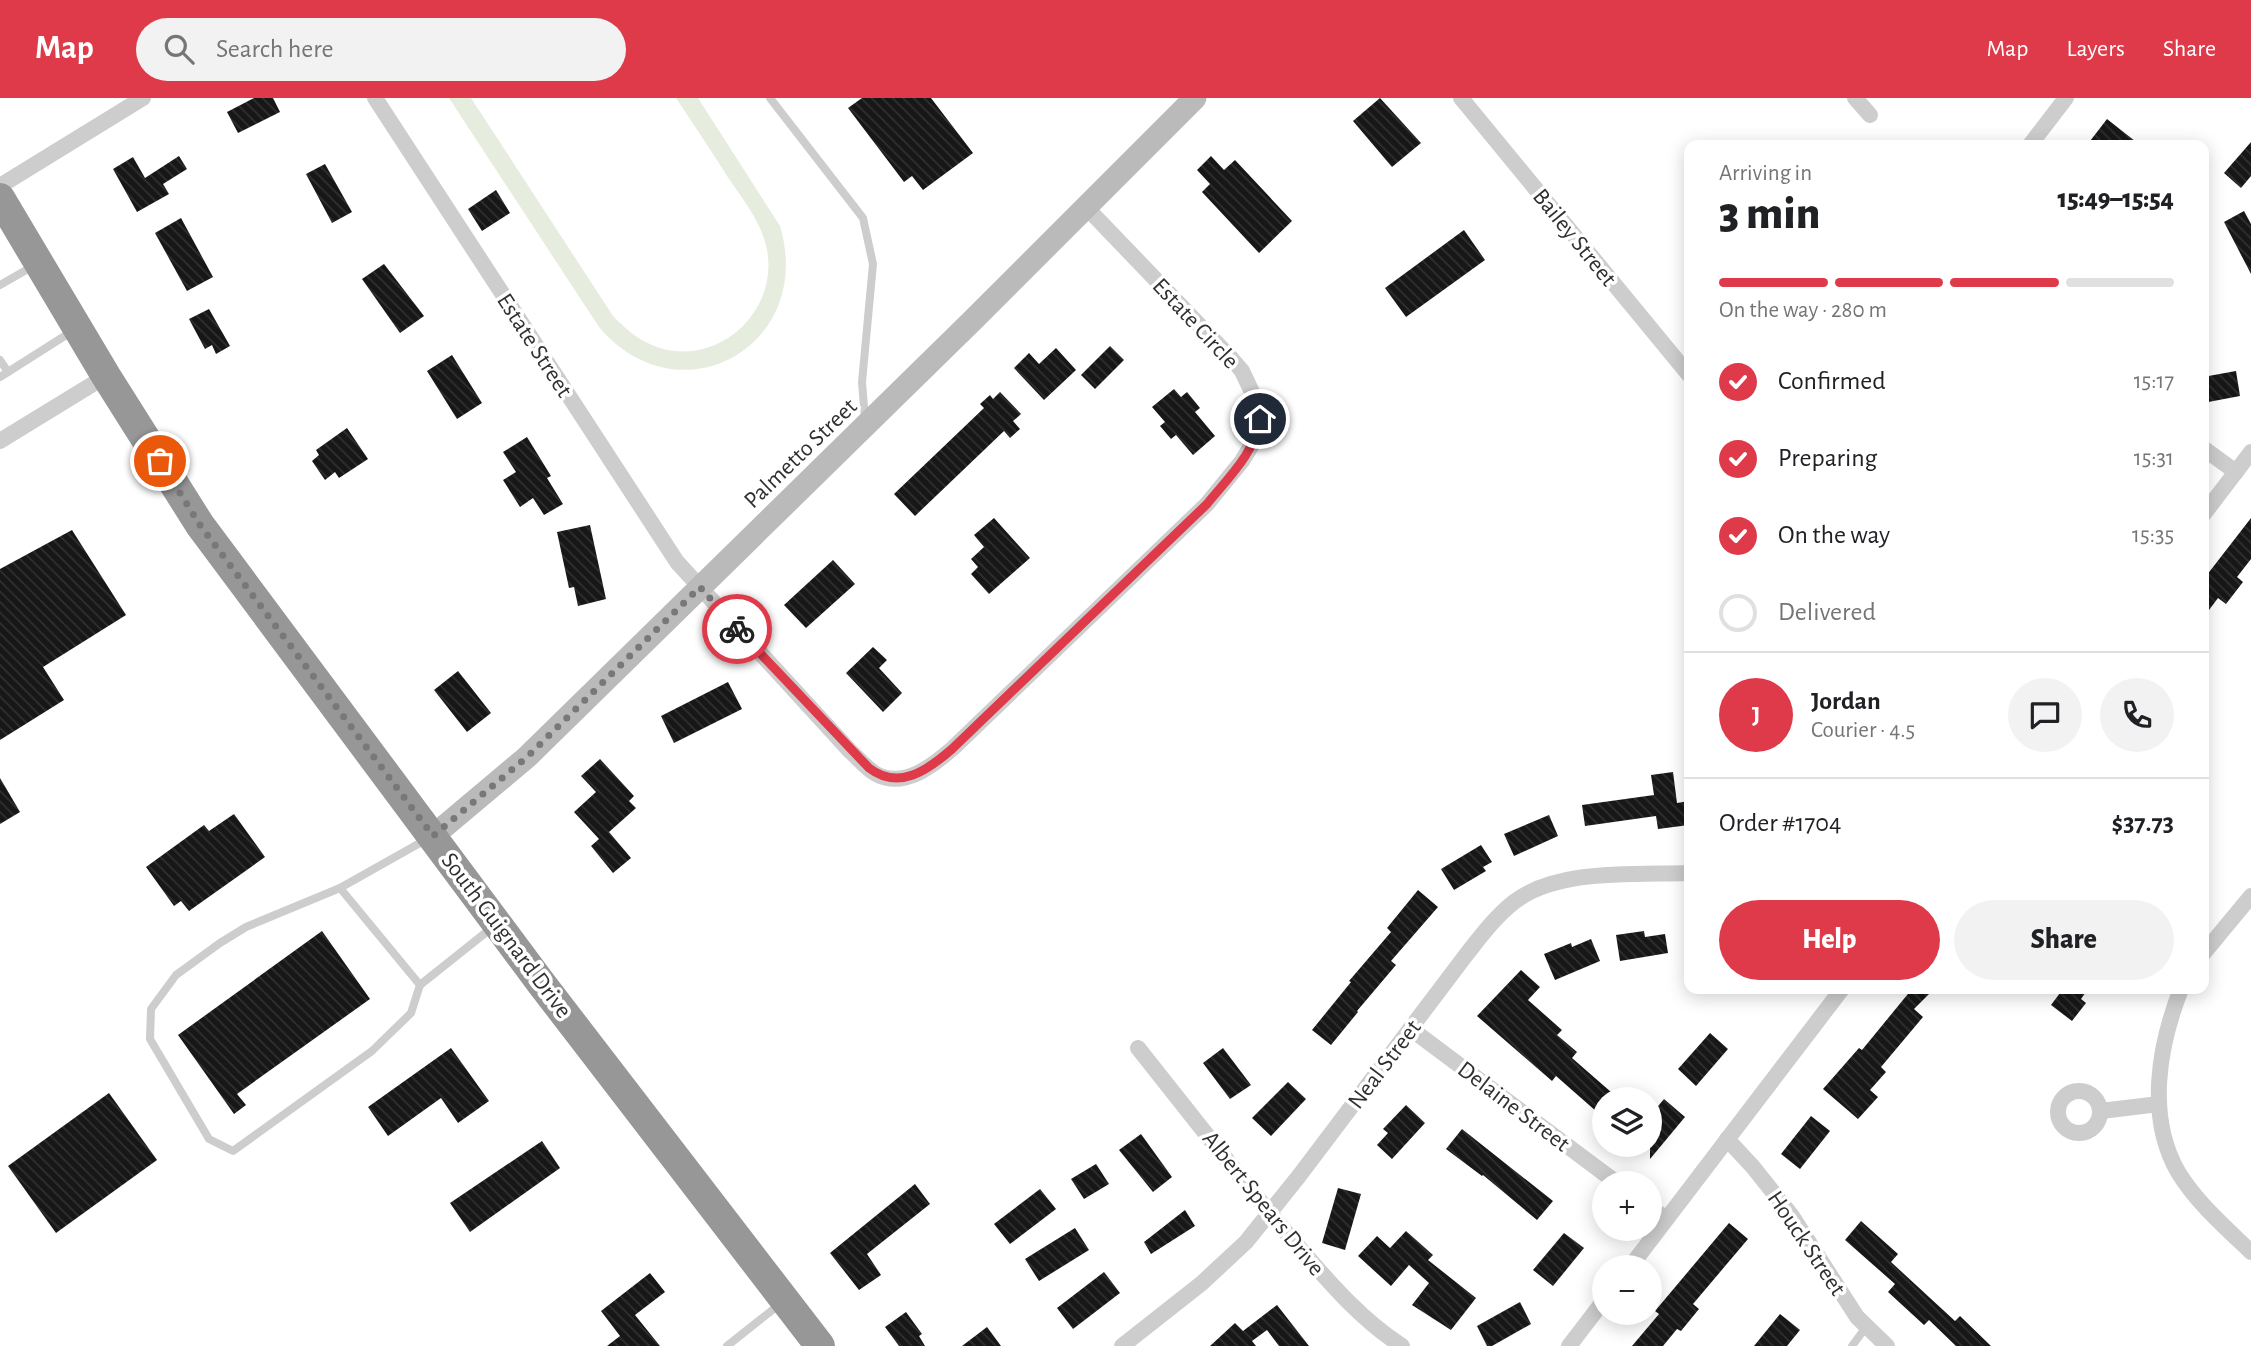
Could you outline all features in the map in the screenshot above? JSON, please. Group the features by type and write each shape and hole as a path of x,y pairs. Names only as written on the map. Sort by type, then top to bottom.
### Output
{"highway":[{"name":"South Guignard Drive","path":"0,198 37,264 200,525 820,1346"}],"street":[{"path":"0,186 143,98"},
{"name":"Estate Street","path":"375,98 677,562 700,587"},
{"name":"Palmetto Street","path":"433,836 527,757 1195,98"},
{"name":"Bailey Street","path":"1461,98 1684,369"},
{"path":"1855,98 1870,115"},
{"path":"2035,140 2066,98"},
{"name":"Estate Circle","path":"700,587 860,760 878,775 918,775 952,749 1207,504 1253,443 1259,430 1259,407 1242,371 1230,357 1086,207"},
{"path":"0,441 106,376"},
{"path":"2209,452 2236,472"},
{"path":"2209,503 2251,452"},
{"name":"Neal Street","path":"1122,1346 1202,1283 1246,1242 1493,921 1524,896 1566,880 1684,873"},
{"path":"2209,947 2251,895"},
{"path":"1638,1255 1838,994"},
{"path":"2179,994 2165,1036 2159,1076 2163,1130 2178,1170 2208,1209 2251,1252"},
{"name":"Delaine Street","path":"1411,1029 1601,1171"},
{"name":"Albert Spears Drive","path":"1138,1048 1269,1213 1332,1285 1402,1346"},
{"path":"2101,1111 2160,1104"},
{"name":"Houck Street","path":"1727,1139 1792,1216 1843,1298 1887,1346"},
{"path":"1662,1216 1666,1219"},
{"path":"1569,1346 1592,1316"}],"lane":[{"path":"770,98 863,218 873,264 862,382 865,426"},
{"path":"0,285 37,264"},
{"path":"0,360 4,374 77,328"},
{"path":"433,836 340,888 247,927 176,975 151,1009 150,1040 209,1139 233,1151 372,1051 411,1013 420,985 498,923"},
{"path":"340,888 420,985"},
{"path":"727,1346 785,1300"},
{"path":"1852,1346 1866,1326"}],"shaded area":[{"path":"449,98 471,98 613,316 651,345 667,350 688,351 709,347 743,326 764,292 768,271 765,240 757,221 676,98 698,98 780,226 786,269 778,306 760,336 733,357 701,368 666,368 631,355 599,327"}],"building":[{"path":"254,98 273,98 280,112 238,133 227,112"},
{"path":"862,98 931,98 973,153 923,190 912,176 904,182 848,108"},
{"path":"1380,98 1421,143 1392,167 1353,121"},
{"path":"2107,119 2134,140 2091,140"},
{"path":"2251,142 2251,176 2241,188 2224,173"},
{"path":"179,156 187,169 163,184 169,194 137,212 113,169 133,157 145,178"},
{"path":"1211,156 1224,170 1235,160 1292,221 1259,253 1202,192 1210,184 1197,170"},
{"path":"325,164 352,212 332,223 306,174"},
{"path":"496,190 510,213 482,231 468,209"},
{"path":"2244,211 2251,224 2251,274 2224,222"},
{"path":"181,218 213,277 187,291 155,233"},
{"path":"1464,230 1485,260 1406,317 1385,288"},
{"path":"384,264 424,316 400,333 362,279"},
{"path":"209,309 230,346 216,354 212,345 205,349 189,319"},
{"path":"1110,346 1124,360 1095,389 1081,375"},
{"path":"1056,348 1076,370 1044,400 1014,368 1029,353 1039,364"},
{"path":"452,355 482,403 457,419 427,371"},
{"path":"2236,371 2240,396 2209,402 2209,376"},
{"path":"1174,389 1181,397 1187,392 1200,408 1195,412 1215,436 1193,455 1176,435 1171,439 1160,426 1165,422 1152,407"},
{"path":"1000,392 1021,414 1013,421 1020,429 1010,438 1004,431 915,516 894,494 984,408 980,404 990,395 993,399"},
{"path":"347,428 368,459 339,478 335,472 325,480 312,461 319,455 316,450"},
{"path":"527,437 551,476 547,478 563,504 544,515 533,498 520,507 503,480 516,472 503,452"},
{"path":"994,518 1030,558 989,594 971,574 978,567 971,559 984,547 974,535"},
{"path":"2251,518 2251,559 2237,577 2243,582 2226,604 2218,598 2209,610 2209,572"},
{"path":"590,525 606,599 578,606 574,587 569,588 557,532"},
{"path":"72,530 126,615 43,667 64,700 0,740 0,569"},
{"path":"833,560 855,584 806,628 784,605"},
{"path":"873,647 887,660 879,668 902,693 883,712 846,673"},
{"path":"458,671 491,713 467,732 434,690"},
{"path":"728,682 742,709 674,743 661,716"},
{"path":"600,759 634,796 629,801 636,808 609,832 631,858 613,873 591,846 599,839 574,812 596,792 581,776"},
{"path":"1673,772 1677,803 1684,802 1684,826 1658,829 1656,816 1585,826 1582,805 1654,795 1651,775"},
{"path":"0,778 20,812 0,824"},
{"path":"234,814 265,857 189,911 181,901 174,906 146,867 204,825 209,831"},
{"path":"1549,815 1558,836 1514,856 1504,834"},
{"path":"1481,845 1492,862 1483,867 1486,871 1454,890 1441,869"},
{"path":"1418,890 1438,907 1391,961 1396,965 1331,1045 1312,1030 1391,932 1387,928"},
{"path":"322,931 370,999 237,1094 246,1105 234,1114 178,1035"},
{"path":"1644,931 1645,937 1665,934 1668,953 1620,961 1616,935"},
{"path":"1591,939 1600,961 1555,980 1544,954 1571,943 1572,947"},
{"path":"1521,970 1540,987 1528,1000 1562,1030 1557,1035 1577,1052 1572,1058 1605,1087 1592,1087 1592,1108 1556,1076 1552,1081 1477,1016"},
{"path":"1908,994 1929,994 1914,1009 1923,1017 1881,1067 1886,1072 1870,1090 1878,1097 1858,1119 1823,1089 1859,1048 1862,1050"},
{"path":"2059,994 2084,994 2081,999 2086,1003 2072,1021 2051,1005"},
{"path":"1710,1033 1728,1049 1696,1086 1678,1069"},
{"path":"451,1048 489,1101 458,1123 441,1098 388,1136 368,1107"},
{"path":"1223,1048 1251,1085 1230,1099 1203,1063"},
{"path":"1288,1082 1306,1099 1271,1136 1252,1118"},
{"path":"109,1093 157,1160 56,1233 8,1166"},
{"path":"1664,1099 1685,1117 1662,1145"},
{"path":"1406,1105 1425,1123 1392,1159 1377,1145 1388,1133 1383,1129"},
{"path":"1811,1116 1830,1131 1800,1169 1781,1154"},
{"path":"1462,1129 1553,1201 1537,1220 1483,1175 1446,1149"},
{"path":"1141,1134 1172,1177 1153,1192 1119,1150"},
{"path":"542,1141 560,1168 470,1232 450,1203"},
{"path":"1096,1164 1109,1184 1084,1199 1071,1179"},
{"path":"915,1184 930,1204 867,1254 881,1275 859,1290 830,1253"},
{"path":"1338,1188 1361,1194 1345,1250 1322,1243"},
{"path":"1040,1189 1056,1209 1010,1244 994,1224"},
{"path":"1185,1210 1195,1226 1151,1254 1144,1242"},
{"path":"1861,1221 1898,1254 1891,1262 1955,1321 1960,1316 1991,1346 1956,1346 1929,1320 1924,1325 1888,1292 1895,1284 1845,1240"},
{"path":"1729,1223 1748,1239 1693,1304 1699,1309 1681,1331 1677,1329 1663,1346 1632,1346 1650,1325 1662,1325 1662,1303"},
{"path":"1075,1228 1089,1250 1039,1281 1025,1259"},
{"path":"1406,1231 1433,1255 1428,1260 1476,1298 1451,1330 1412,1305 1429,1283 1409,1265 1391,1286 1358,1256 1377,1236 1390,1248"},
{"path":"1564,1233 1584,1248 1553,1286 1533,1270"},
{"path":"1104,1272 1120,1293 1073,1329 1057,1308"},
{"path":"650,1273 665,1292 635,1315 660,1346 607,1346 620,1336 601,1311"},
{"path":"1520,1302 1531,1324 1492,1346 1487,1346 1477,1326"},
{"path":"1277,1305 1309,1346 1279,1346 1267,1330 1252,1341 1256,1346 1210,1346 1235,1323 1243,1331"},
{"path":"906,1312 922,1334 919,1336 925,1346 899,1346 885,1327"},
{"path":"1780,1314 1800,1330 1787,1346 1754,1346"},
{"path":"987,1327 1001,1346 962,1346"}],"way so far":[{"path":"160,461 200,525 433,836 527,757 700,587 737,629"}],"route":[{"path":"737,629 869,768 878,775 891,778 918,775 952,749 1207,504 1242,461 1259,430 1260,419"}]}
